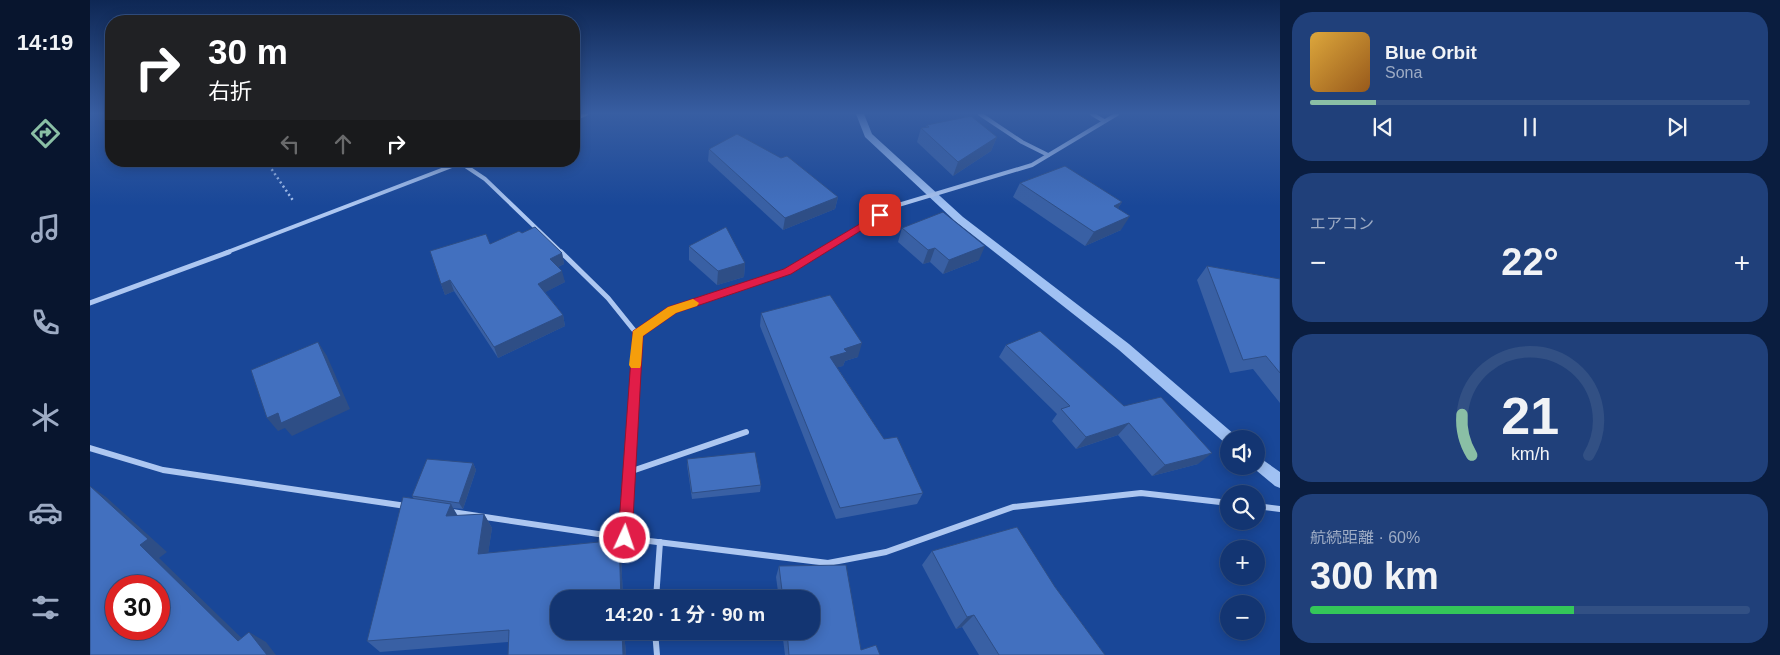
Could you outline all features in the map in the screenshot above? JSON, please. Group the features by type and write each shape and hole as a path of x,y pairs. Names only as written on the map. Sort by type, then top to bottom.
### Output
{"street":[{"path":"1027,145 1048,155"},
{"path":"637,334 672,310 787,271 895,206 1032,165 1065,145"},
{"path":"90,303 308,223 450,167"},
{"path":"469,167 485,179 581,271 608,298 637,334 625,538"},
{"path":"629,472 746,432"},
{"path":"90,448 163,470 418,508"},
{"path":"448,512 625,538 828,563 886,552 1013,506 1141,493 1220,502"},
{"path":"1265,508 1279,510"},
{"path":"657,590 660,542"},
{"path":"656,640 657,655"}],"path":[{"path":"270,167 308,223"}],"building":[{"path":"717,145 756,145 781,158 787,156 838,197 785,218 709,149"},
{"path":"939,145 985,145 958,162"},
{"path":"1065,166 1122,202 1114,206 1130,216 1094,232 1020,183"},
{"path":"943,212 985,246 949,260 935,248 928,250 902,228"},
{"path":"535,227 562,253 550,259 562,271 538,284 563,315 494,347 450,280 441,284 430,251 486,234 490,244 519,231 522,233"},
{"path":"726,227 745,263 718,271 689,246"},
{"path":"1207,266 1280,279 1280,373 1266,356 1243,360"},
{"path":"830,295 862,343 844,349 847,352 830,357 884,439 897,437 923,493 840,508 761,313"},
{"path":"1040,331 1124,406 1161,397 1212,453 1165,465 1129,423 1086,437 1061,409 1070,406 1006,345"},
{"path":"318,342 341,396 281,423 278,413 267,418 251,370"},
{"path":"755,452 761,485 692,493 687,459"},
{"path":"427,459 473,463 459,503 412,496"},
{"path":"90,486 148,539 140,545 238,641 249,632 267,655 90,655"},
{"path":"403,497 451,504 446,516 484,514 478,554 619,540 621,590 550,590 550,640 622,640 623,655 508,655 509,630 367,641"},
{"path":"1017,527 1055,587 1105,655 999,655 974,615 967,617 932,551"},
{"path":"846,565 861,650 876,645 880,655 789,655 788,640 820,640 820,590 782,590 779,566"}],"waterway":[{"path":"878,145 959,219 1124,347 1220,430"},
{"path":"1265,468 1280,481"}],"slow traffic":[{"path":"635,365 637,334 672,310 693,303"}],"route":[{"path":"625,538 637,334 672,310 787,271 880,215"}]}
